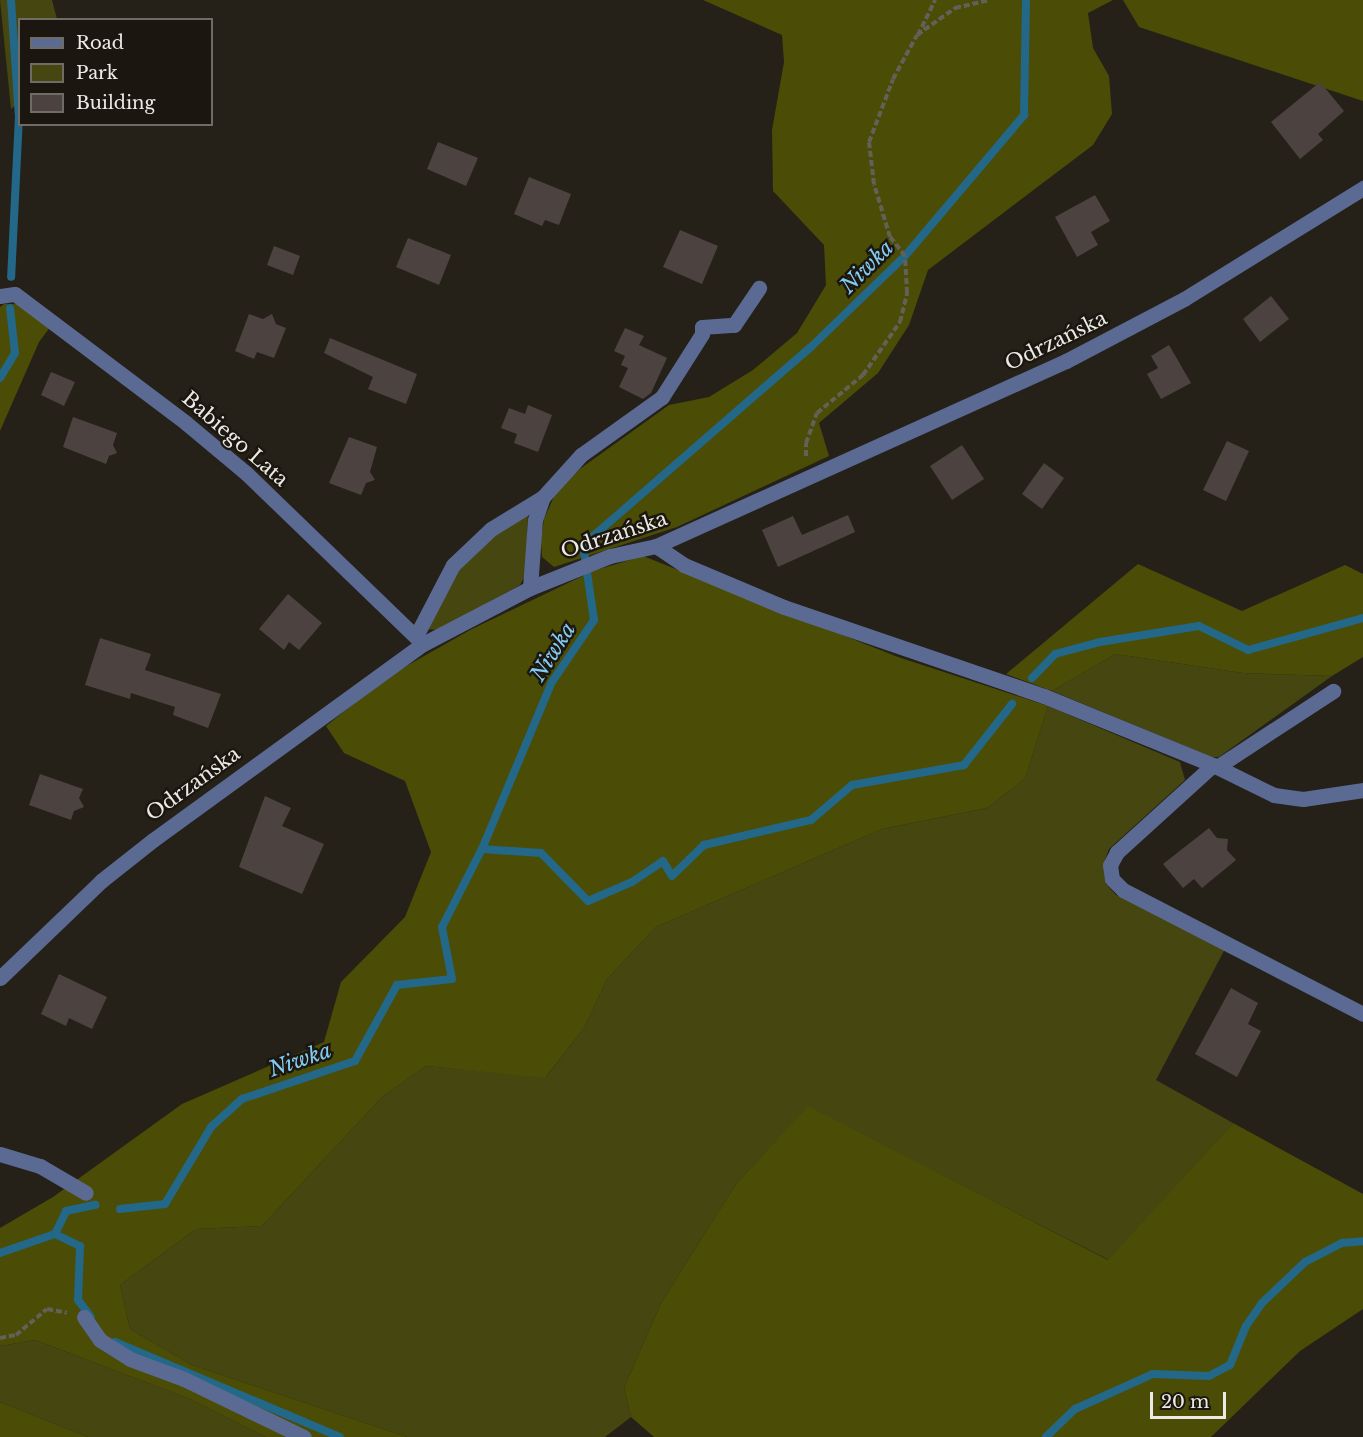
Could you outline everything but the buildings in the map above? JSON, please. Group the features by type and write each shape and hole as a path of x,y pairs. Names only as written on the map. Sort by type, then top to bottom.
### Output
{"street":[{"name":"Odrzańska","path":"0,978 101,881 419,640 560,575 610,556 656,546 1066,361 1184,299 1363,188"},
{"path":"419,640 453,565 491,529 543,497 581,455 662,397 702,334 702,327 734,325 759,288"},
{"name":"Babiego Lata","path":"11,290 246,473 419,640"},
{"path":"530,588 534,520 543,497"},
{"path":"656,546 684,565 784,608 1044,696 1215,766 1287,799 1363,790"},
{"path":"1333,691 1215,766 1117,852 1110,865 1112,879 1123,890 1363,1014"},
{"path":"0,1154 40,1166 87,1193"},
{"path":"84,1317 100,1340 130,1359 184,1379 304,1437"}],"path":[{"path":"808,478 806,443 817,413 863,375 900,322 907,293 905,256 890,237 874,184 869,142 893,79 935,0"},
{"path":"917,35 955,8 989,0"},
{"path":"0,1338 16,1335 47,1309 84,1317"}],"green space":[{"path":"0,0 52,0 57,18 18,18 18,104 11,109"},
{"path":"528,513 526,574 520,585 438,630 424,629 457,568 495,532"},
{"path":"1115,654 1243,673 1332,676 1219,757 1212,757 1052,691"},
{"path":"1048,706 1180,762 1185,780 1109,849 1103,865 1106,884 1116,895 1226,947 1156,1080 1233,1123 1109,1260 808,1107 736,1184 661,1303 624,1388 631,1417 605,1437 407,1437 192,1365 130,1329 120,1285 196,1229 262,1226 382,1097 426,1066 546,1077 584,1028 607,979 656,927 882,829 987,808 1025,779"},
{"path":"35,1340 190,1399 266,1437 88,1437 0,1402 0,1346"}],"shaded area":[{"path":"703,0 1113,0 1088,13 1093,48 1109,76 1112,114 1093,145 928,270 909,325 878,373 819,423 829,456 677,527 554,567 542,557 541,540 544,519 556,492 577,471 669,405 709,397 753,370 797,333 826,285 824,245 773,191 772,130 784,62 782,35"},
{"path":"1123,0 1363,0 1363,101 1139,27"},
{"path":"4,304 17,304 51,326 39,342 0,431 0,307"},
{"path":"643,556 898,657 1048,706 1025,779 987,808 882,829 656,927 607,979 584,1028 545,1078 426,1066 382,1097 262,1226 196,1229 120,1285 130,1329 192,1365 407,1437 266,1437 190,1399 35,1340 0,1346 0,1228 53,1197 182,1104 324,1042 341,982 405,917 431,852 405,781 344,753 326,726 387,677 470,630 593,571"},
{"path":"1138,564 1242,611 1345,565 1363,574 1363,657 1332,676 1243,673 1115,654 1052,691 1006,674"},
{"path":"808,1106 1108,1260 1233,1123 1363,1194 1363,1309 1300,1351 1211,1437 654,1437 631,1417 624,1388 661,1303 736,1184"},
{"path":"0,1402 88,1437 0,1437"}],"waterway":[{"name":"Niwka","path":"11,0 18,102"},
{"name":"Niwka","path":"120,1209 165,1204 211,1127 242,1099 355,1061 397,985 452,979 442,927 482,849 552,682 594,620 583,545 811,347 905,256 1024,115 1026,0"},
{"name":"Niwka","path":"11,277 19,126"},
{"name":"Niwka","path":"0,378 15,353 10,308"},
{"path":"1032,678 1055,654 1100,642 1199,626 1248,650 1363,618"},
{"path":"482,849 541,853 588,901 632,882 663,861 672,876 704,845 811,820 852,785 964,765 1012,704"},
{"name":"Niwka","path":"0,1253 55,1234 66,1211 95,1205"},
{"path":"55,1234 80,1246 78,1300 91,1317"},
{"path":"1046,1437 1075,1409 1153,1374 1209,1376 1230,1365 1246,1326 1262,1303 1305,1262 1342,1243 1363,1241"},
{"path":"115,1342 340,1437"}]}
